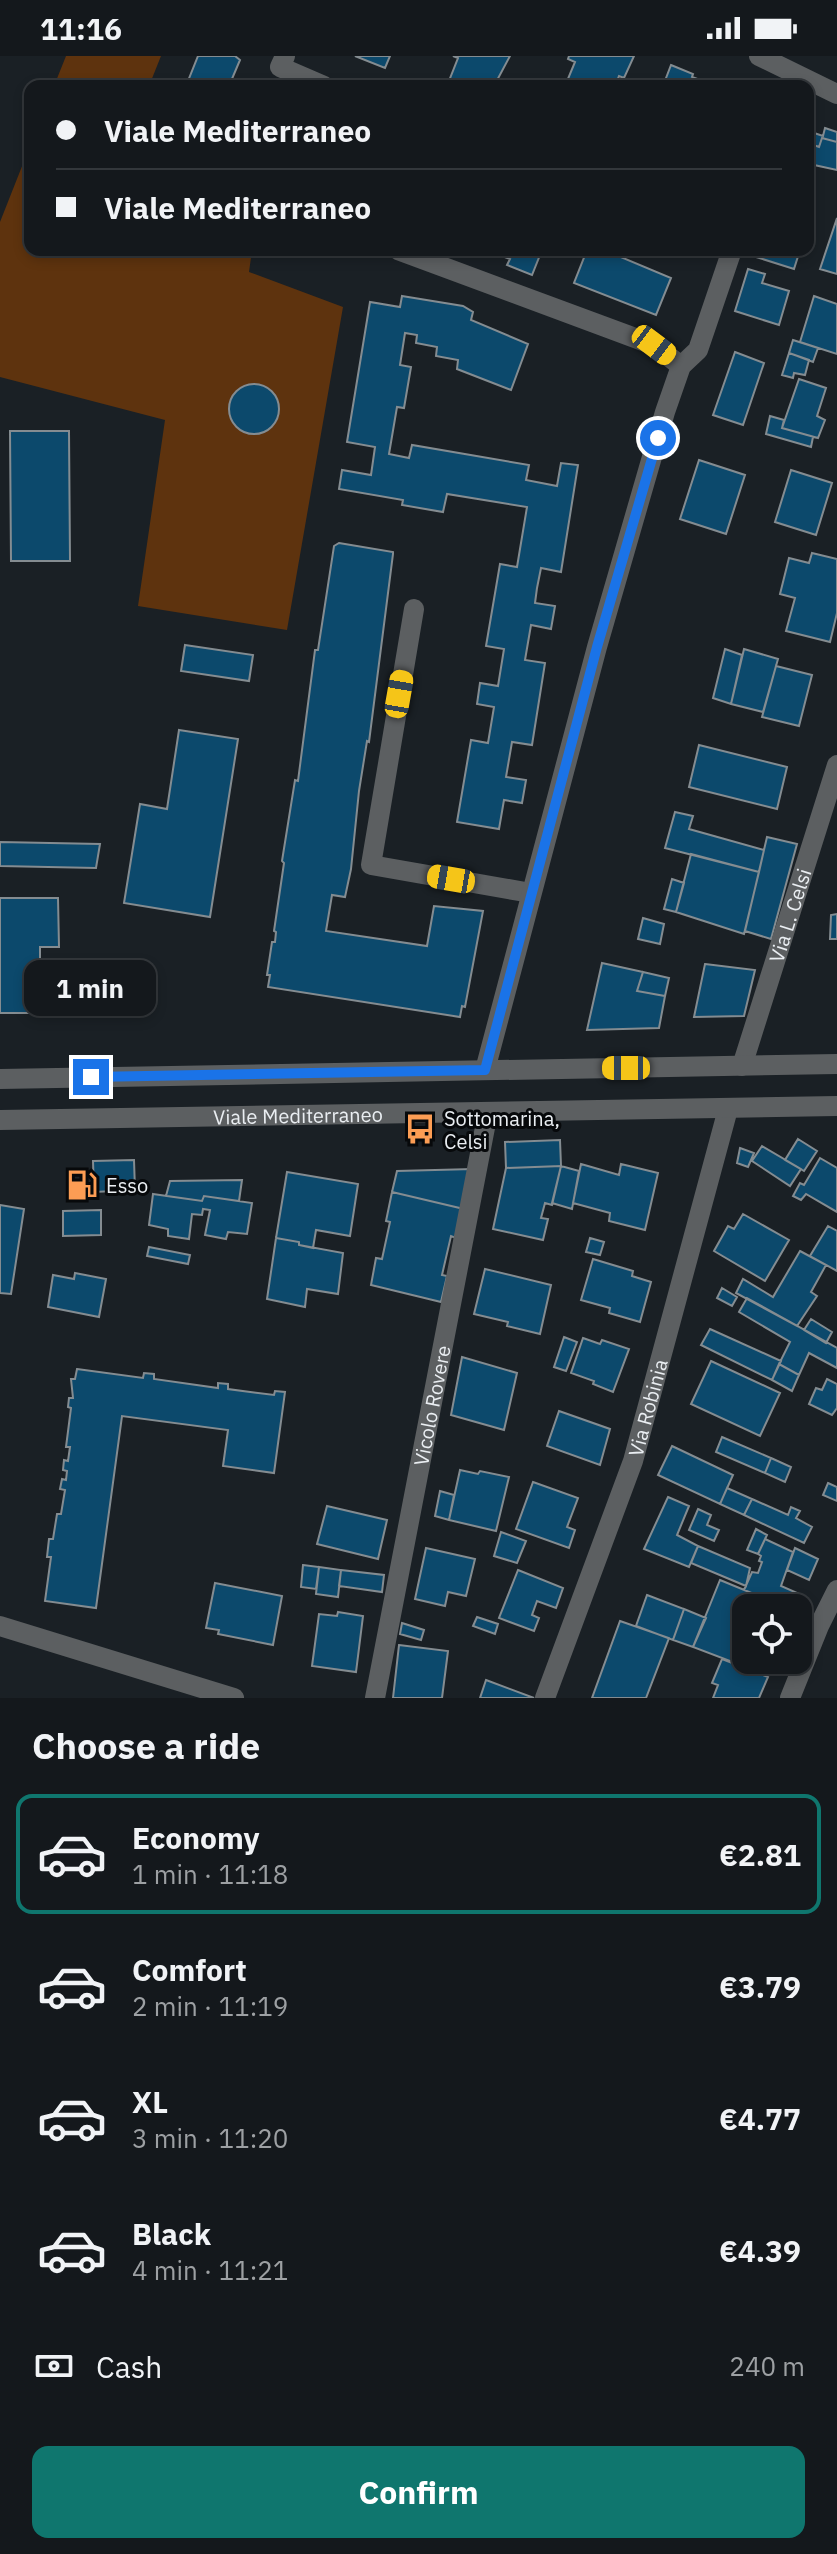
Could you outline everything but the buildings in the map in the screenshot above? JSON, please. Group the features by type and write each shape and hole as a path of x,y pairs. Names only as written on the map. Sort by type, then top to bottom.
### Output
{"street":[{"path":"285,56 280,67 310,80"},
{"path":"759,56 790,79"},
{"path":"814,87 837,94"},
{"path":"414,256 654,345 681,366"},
{"path":"485,1070 597,647 665,412 681,366 698,350 726,256"},
{"path":"414,609 371,865 531,893"},
{"name":"Via L. Celsi","path":"742,1066 837,765"},
{"name":"Viale Mediterraneo","path":"0,1079 837,1064"},
{"name":"Viale Mediterraneo","path":"0,1120 837,1106"},
{"name":"Via Robinia","path":"545,1698 633,1461 728,1109"},
{"name":"Vicolo Rovere","path":"375,1698 488,1112"},
{"path":"790,1698 837,1590"},
{"path":"0,1626 234,1698"}],"shaded area":[{"path":"66,56 161,56 151,80 56,80"},
{"path":"24,161 24,256 251,256 249,272 343,307 287,630 138,606 165,420 0,377 0,222"}],"place":[{"name":"Sottomarina, Celsi","path":"420,1129"},
{"name":"Esso","path":"82,1185"}],"route":[{"path":"91,1077 485,1070 597,647 658,438"}]}
